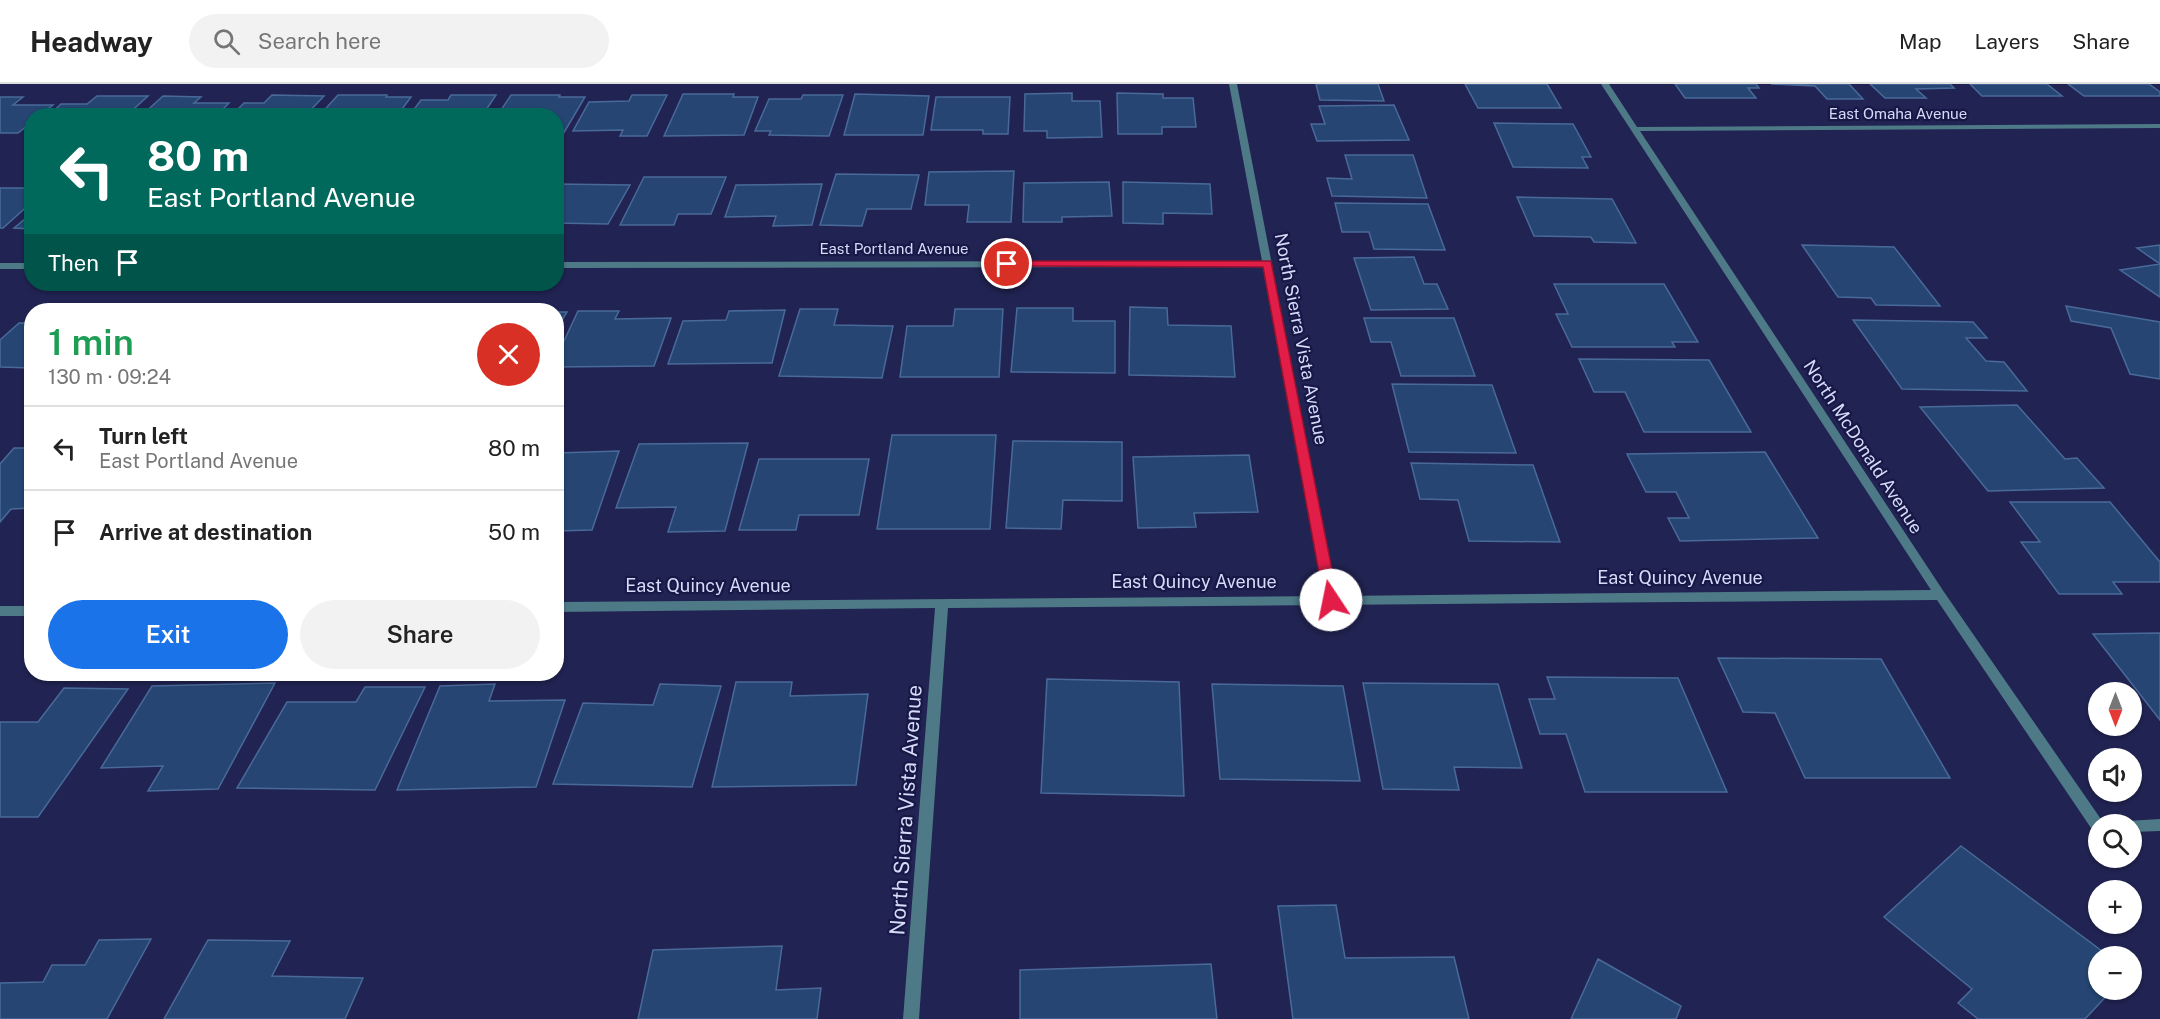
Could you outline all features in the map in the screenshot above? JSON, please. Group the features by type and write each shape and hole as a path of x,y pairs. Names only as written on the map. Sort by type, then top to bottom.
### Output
{"street":[{"name":"North Sierra Vista Avenue","path":"1233,84 1331,600"},
{"name":"North McDonald Avenue","path":"1605,84 1940,595 2090,814"},
{"name":"East Omaha Avenue","path":"1635,129 2160,126"},
{"name":"East Portland Avenue","path":"564,265 1267,264"},
{"path":"0,266 24,266"},
{"name":"East Quincy Avenue","path":"564,607 1940,595"},
{"name":"North Sierra Vista Avenue","path":"911,1019 942,604"},
{"path":"0,611 24,611"},
{"path":"2142,826 2160,825"}],"building":[{"path":"1316,84 1378,84 1384,101 1320,100"},
{"path":"1465,84 1547,84 1561,108 1478,108"},
{"path":"1675,84 1756,84 1759,88 1748,88 1756,98 1685,98"},
{"path":"1771,84 1849,84 1863,99 1827,99 1815,86"},
{"path":"1870,84 1950,84 1954,88 1916,89 1926,98 1885,98"},
{"path":"1970,84 2047,84 2062,96 1982,96"},
{"path":"2068,84 2149,84 2160,92 2160,96 2084,96"},
{"path":"1072,93 1072,101 1100,101 1102,137 1047,138 1047,131 1024,131 1025,94"},
{"path":"1117,93 1163,94 1163,98 1193,98 1196,127 1162,127 1162,134 1118,134"},
{"path":"683,94 734,94 733,97 758,97 744,135 664,136"},
{"path":"855,94 929,96 923,135 844,135"},
{"path":"272,95 324,96 313,108 239,108 244,103 264,103"},
{"path":"338,95 411,97 403,108 326,108"},
{"path":"451,95 496,95 487,108 415,108 421,100 448,100"},
{"path":"511,95 585,97 564,133 564,108 502,108"},
{"path":"632,95 667,95 647,136 620,136 623,130 573,131 589,102 629,101"},
{"path":"803,95 843,95 829,136 769,135 771,131 755,131 769,99 801,99"},
{"path":"97,96 148,96 135,108 57,108 61,104 87,104"},
{"path":"163,96 201,97 194,103 229,103 224,108 150,108"},
{"path":"0,97 23,97 13,105 53,105 49,108 24,108 24,128 18,133 0,133"},
{"path":"936,97 1010,97 1008,134 983,134 983,130 931,130"},
{"path":"1394,105 1409,140 1317,141 1311,124 1325,124 1319,106"},
{"path":"1494,123 1573,124 1591,157 1582,157 1588,168 1513,167"},
{"path":"1345,155 1413,155 1427,198 1332,196 1327,178 1352,179"},
{"path":"1014,171 1011,222 967,222 969,205 925,205 929,172"},
{"path":"836,174 919,175 911,209 867,209 862,226 820,225"},
{"path":"644,177 726,177 711,214 678,214 674,225 620,225"},
{"path":"1109,182 1112,216 1062,217 1062,222 1023,222 1024,183"},
{"path":"1123,182 1210,184 1212,214 1163,213 1163,224 1123,223"},
{"path":"564,184 630,185 608,224 564,223"},
{"path":"822,184 812,225 773,226 776,216 725,217 736,185"},
{"path":"0,188 24,188 24,209 3,228 0,228"},
{"path":"1517,197 1612,199 1636,243 1594,242 1591,237 1534,236"},
{"path":"1335,203 1428,204 1445,250 1374,249 1369,232 1342,232"},
{"path":"24,220 24,229 14,228"},
{"path":"1802,245 1894,247 1940,306 1876,305 1871,298 1838,297"},
{"path":"2160,245 2160,264 2137,248"},
{"path":"1414,257 1424,284 1437,284 1448,309 1371,310 1354,258"},
{"path":"2160,264 2160,297 2120,270"},
{"path":"1554,284 1664,284 1698,342 1672,342 1675,347 1572,347 1556,314 1568,314"},
{"path":"2066,306 2160,322 2160,379 2130,374 2111,328 2071,321"},
{"path":"1130,307 1167,308 1168,325 1231,326 1235,377 1129,375"},
{"path":"1017,308 1073,308 1073,321 1115,321 1115,373 1011,372"},
{"path":"800,309 838,309 834,325 893,326 882,378 779,376"},
{"path":"955,309 1003,309 999,377 900,377 907,326 953,326"},
{"path":"785,310 772,363 668,364 683,321 726,320 729,311"},
{"path":"578,311 619,311 615,319 671,318 654,366 564,367 564,341"},
{"path":"1364,318 1454,318 1475,376 1401,376 1391,342 1371,342"},
{"path":"1853,320 1973,322 1987,338 1966,338 1986,361 2004,362 2027,391 1902,389"},
{"path":"19,323 24,323 24,368 0,367 0,340"},
{"path":"1579,359 1709,360 1751,432 1644,432 1625,392 1594,392"},
{"path":"1392,384 1492,385 1516,453 1409,452"},
{"path":"2017,405 2065,459 2077,458 2104,488 1988,491 1920,407"},
{"path":"892,435 996,435 990,529 877,529"},
{"path":"1013,441 1122,442 1122,501 1063,500 1061,529 1006,528"},
{"path":"748,443 725,531 668,532 676,507 616,508 639,444"},
{"path":"14,448 24,448 24,508 11,509 0,522 0,464"},
{"path":"619,451 592,530 564,531 564,453"},
{"path":"1765,452 1818,538 1680,541 1668,518 1689,518 1676,492 1646,492 1627,454"},
{"path":"1249,455 1258,512 1194,513 1196,527 1138,528 1133,457"},
{"path":"759,459 869,459 859,515 799,515 796,530 739,530"},
{"path":"1411,463 1533,465 1560,542 1469,541 1458,500 1420,499"},
{"path":"2010,502 2110,502 2160,562 2160,582 2113,582 2122,594 2059,594 2021,542 2040,542"},
{"path":"2160,633 2160,720 2142,697 2142,682 2130,682 2093,634"},
{"path":"1718,658 1881,659 1950,778 1805,778 1775,713 1743,712"},
{"path":"1547,677 1678,678 1727,792 1585,792 1566,734 1540,734 1529,699 1555,699"},
{"path":"1047,679 1179,682 1184,796 1041,793"},
{"path":"736,682 792,682 790,696 868,694 856,785 712,787"},
{"path":"275,683 218,789 148,791 163,766 101,768 152,686"},
{"path":"1363,683 1498,684 1522,768 1454,767 1459,790 1383,789"},
{"path":"495,684 489,701 565,700 536,787 397,790 440,686"},
{"path":"660,684 721,686 692,787 553,784 583,703 653,705"},
{"path":"1212,684 1343,686 1360,781 1220,779"},
{"path":"365,687 425,687 375,790 237,788 287,702 356,702"},
{"path":"64,688 128,689 38,817 0,817 0,722 38,722"},
{"path":"1961,846 2095,946 2088,946 2088,1000 2103,1000 2085,1019 1978,1019 1958,1003 1972,989 1884,917"},
{"path":"1336,905 1345,958 1454,957 1469,1019 1293,1019 1278,906"},
{"path":"151,939 107,1019 0,1019 0,983 43,982 52,965 85,965 99,940"},
{"path":"208,940 290,941 272,976 363,978 345,1019 164,1019"},
{"path":"782,946 776,990 821,988 817,1019 638,1019 653,950"},
{"path":"1598,959 1681,1006 1676,1019 1571,1019"},
{"path":"1211,964 1217,1019 1020,1019 1020,970"}],"route":[{"path":"1007,264 1267,264 1331,600"}]}
